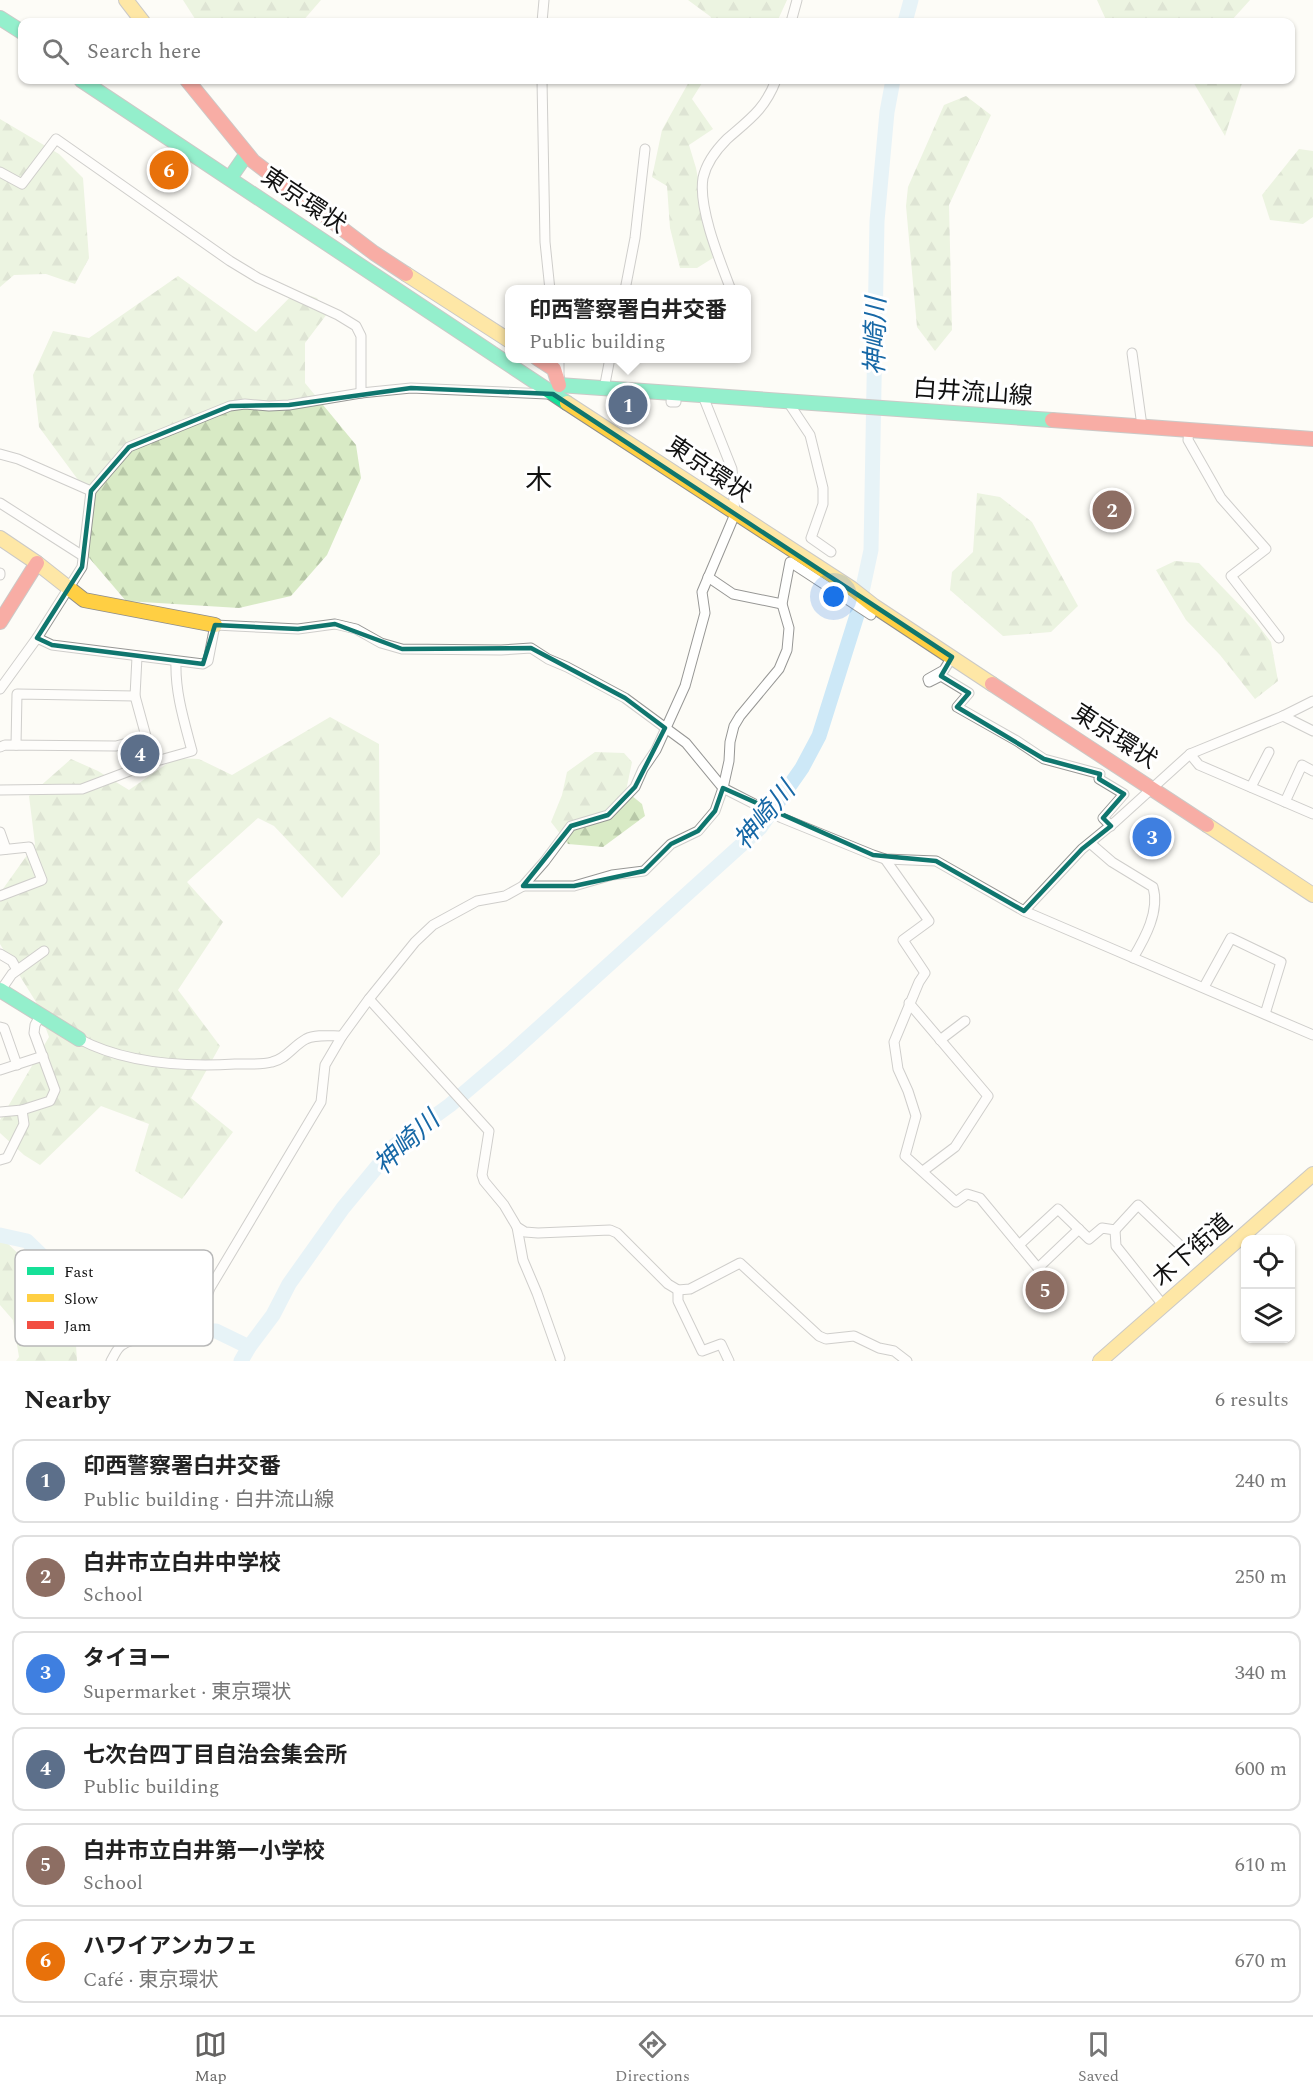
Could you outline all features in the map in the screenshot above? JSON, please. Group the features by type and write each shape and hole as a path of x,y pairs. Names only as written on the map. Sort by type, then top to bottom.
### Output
{"main road":[{"path":"126,0 140,18"},
{"path":"0,18 18,29"},
{"path":"0,28 18,40"},
{"name":"東京環状","path":"87,84 505,350"},
{"name":"東京環状","path":"103,84 232,174 505,355"},
{"path":"190,84 246,155 374,253 505,338"},
{"path":"232,174 246,155"},
{"name":"東京環状","path":"517,363 734,507 851,590 1156,785 1313,895"},
{"name":"東京環状","path":"524,363 556,389"},
{"path":"545,363 554,369 556,389"},
{"name":"白井流山線","path":"556,389 604,389 1313,439"},
{"path":"0,538 38,563 84,600 215,625"},
{"path":"0,622 38,563"},
{"name":"東京環状","path":"874,605 952,657 1313,883"},
{"path":"1,990 79,1039"},
{"name":"木下街道","path":"1100,1361 1313,1174"}],"street":[{"path":"542,18 544,0"},
{"path":"792,18 797,0"},
{"path":"542,84 545,242 549,285"},
{"path":"729,285 711,230 704,199 703,179 712,156 725,141 754,117 765,103 774,84"},
{"path":"0,172 22,184 56,139 230,261 258,278 338,315 356,326 361,336 361,393"},
{"path":"626,285 635,238 645,150"},
{"path":"1132,353 1142,426"},
{"path":"0,689 37,638 82,567 91,491 129,447 230,406 289,405 361,393 411,388 556,389 559,363"},
{"path":"604,389 609,363"},
{"path":"213,1283 321,1102 324,1065 369,999 415,942 433,925 477,901 505,896 524,886 571,826 608,815 635,787 643,769 656,750 685,686 705,614 702,592 734,507 732,469 703,396"},
{"path":"788,402 810,435 823,488 823,504 811,538 831,552"},
{"path":"1189,429 1188,440 1221,498 1266,549 1231,576 1279,638"},
{"path":"0,454 18,459 91,491"},
{"path":"0,503 83,556"},
{"path":"524,886 574,886 612,875 644,871 671,844 698,831 715,811 723,788 734,726 779,669 787,651 789,628 782,604 790,562 851,590 874,605"},
{"path":"708,577 733,594 782,604"},
{"path":"37,638 52,645 203,664 208,661 215,625 298,629 335,624 356,629 381,643 402,649 531,648 625,698 686,743 723,788 782,818 885,859 936,861 1024,911 1313,1035"},
{"path":"137,657 135,696 153,762"},
{"path":"952,657 944,670 928,679 929,682 941,676 969,693 957,707 1044,759 1100,774 1099,779 1124,794 1103,818 1111,826"},
{"path":"0,790 82,789 192,750 181,710 176,662"},
{"path":"16,745 17,694 135,696"},
{"path":"1024,911 1075,856 1190,754 1283,716 1313,701"},
{"path":"1283,716 1313,731"},
{"path":"0,747 16,745 116,746 146,738"},
{"path":"1251,787 1269,752"},
{"path":"1190,754 1199,765 1313,814"},
{"path":"1285,802 1302,765 1313,771"},
{"path":"0,832 3,849 29,847 42,880 0,896"},
{"path":"1090,843 1112,862 1153,887 1156,896 1149,927 1133,958"},
{"path":"885,859 929,921 903,940 925,973 909,1003 894,1042 898,1069 916,1116 905,1156 956,1202 968,1194 980,1198 1038,1268 1079,1229"},
{"path":"1204,987 1231,938 1281,962 1264,1014"},
{"path":"1,990 17,970 44,951"},
{"path":"0,954 12,961 17,970"},
{"path":"369,999 489,1131 482,1170 484,1181 504,1205 517,1227 523,1260 560,1358"},
{"path":"909,1003 988,1096 955,1147 923,1171"},
{"path":"0,1112 22,1110 50,1101 56,1090 34,1033 35,1025 41,1014"},
{"path":"940,1040 965,1021"},
{"path":"0,1027 4,1028 17,1065"},
{"path":"79,1039 124,1056 145,1060 216,1065 271,1063 283,1058 307,1039 318,1036 342,1036"},
{"path":"0,1070 43,1056"},
{"path":"0,1160 7,1158 24,1124 22,1110"},
{"path":"1163,1305 1116,1246 1115,1230 1138,1205 1185,1250"},
{"path":"1018,1245 1058,1209 1089,1239 1102,1227 1115,1230"},
{"path":"517,1227 525,1232 538,1233 610,1230 617,1233 668,1284 678,1290 690,1289 740,1263 819,1336 826,1339 854,1336 879,1348 894,1351 907,1361"},
{"path":"678,1290 678,1301 702,1351 721,1344 729,1361"},
{"path":"111,1361 122,1346"}],"highlighted area":[{"path":"411,388 553,394 952,657 941,676 969,693 957,707 1044,759 1100,774 1099,779 1124,794 1103,818 1111,826 1082,849 1024,911 936,861 873,855 723,788 715,811 698,831 671,844 644,871 574,886 523,886 571,826 608,815 635,787 665,728 625,698 531,648 402,649 335,624 298,629 215,625 203,664 52,645 37,638 82,567 91,491 129,447 230,406 289,405"}],"green space":[{"path":"183,0 321,0 305,18 194,18"},
{"path":"688,0 787,0 779,18 711,17"},
{"path":"1097,0 1250,0 1234,18 1105,18"},
{"path":"688,84 701,84 692,99 713,129 689,145 696,168 713,258 697,268 680,268 670,228 667,186 652,177 662,130"},
{"path":"1194,84 1242,84 1225,136"},
{"path":"966,96 991,115 949,205 952,330 935,351 917,327 906,206 908,187 944,105"},
{"path":"0,119 59,154 83,178 89,258 75,284 46,274 14,275 0,287"},
{"path":"1299,149 1313,151 1313,217 1303,224 1270,220 1262,195"},
{"path":"178,276 256,332 296,291 317,298 327,314 305,343 305,383 356,445 361,478 327,555 291,596 239,608 126,601 85,553 90,496 39,427 33,375 53,331 89,338"},
{"path":"977,493 1000,497 1032,522 1078,606 1051,632 1003,636 950,590 952,572 973,552"},
{"path":"1175,561 1199,563 1254,620 1271,642 1278,681 1255,699 1220,655 1186,620 1156,570"},
{"path":"330,717 379,744 380,854 342,898 274,826 258,818 187,882 223,922 178,990 220,1046 191,1098 233,1132 182,1199 135,1171 149,1124 101,1106 40,1165 24,1155 0,1133 0,1120 49,1037 36,1002 0,944 0,893 35,844 29,796 71,759 98,771 129,790 175,758 199,759 232,775"},
{"path":"595,752 624,753 632,762 626,791 642,804 645,816 603,847 568,844 551,822 562,795 567,772"},
{"path":"0,1236 15,1251 15,1332 13,1320 0,1305"},
{"path":"17,1346 76,1346 77,1361 16,1361 19,1357"}],"waterway":[{"name":"神崎川","path":"906,18 911,0"},
{"name":"神崎川","path":"241,1361 273,1315 289,1284 343,1208 395,1145 450,1105 511,1053 760,828 802,768 819,736 857,615 871,550 877,221 887,112 892,84"},
{"path":"0,1235 27,1241 36,1250"},
{"path":"213,1331 249,1347"}],"traffic: fast":[{"path":"0,18 18,29"},
{"path":"87,84 505,362"},
{"path":"230,178 246,155"},
{"path":"507,363 567,403"},
{"path":"559,385 1052,420"},
{"path":"0,990 79,1039"}],"traffic: slow":[{"path":"126,0 140,18"},
{"path":"406,274 505,338"},
{"path":"567,403 851,588 874,606 992,684"},
{"path":"0,538 37,563 84,600 215,625"},
{"path":"1207,825 1313,895"},
{"path":"1100,1361 1313,1174"}],"traffic: jam":[{"path":"190,84 253,161 374,253 406,274"},
{"path":"545,363 554,369 559,385"},
{"path":"1052,420 1313,439"},
{"path":"0,622 37,563"},
{"path":"992,684 1207,825"}],"place":[{"name":"ハワイアンカフェ","path":"169,170"},
{"name":"印西警察署白井交番","path":"628,405"},
{"name":"白井市立白井中学校","path":"1112,510"},
{"name":"七次台四丁目自治会集会所","path":"140,754"},
{"name":"タイヨー","path":"1152,837"},
{"name":"白井市立白井第一小学校","path":"1045,1290"}],"district":[{"name":"木","path":"539,480"}]}
